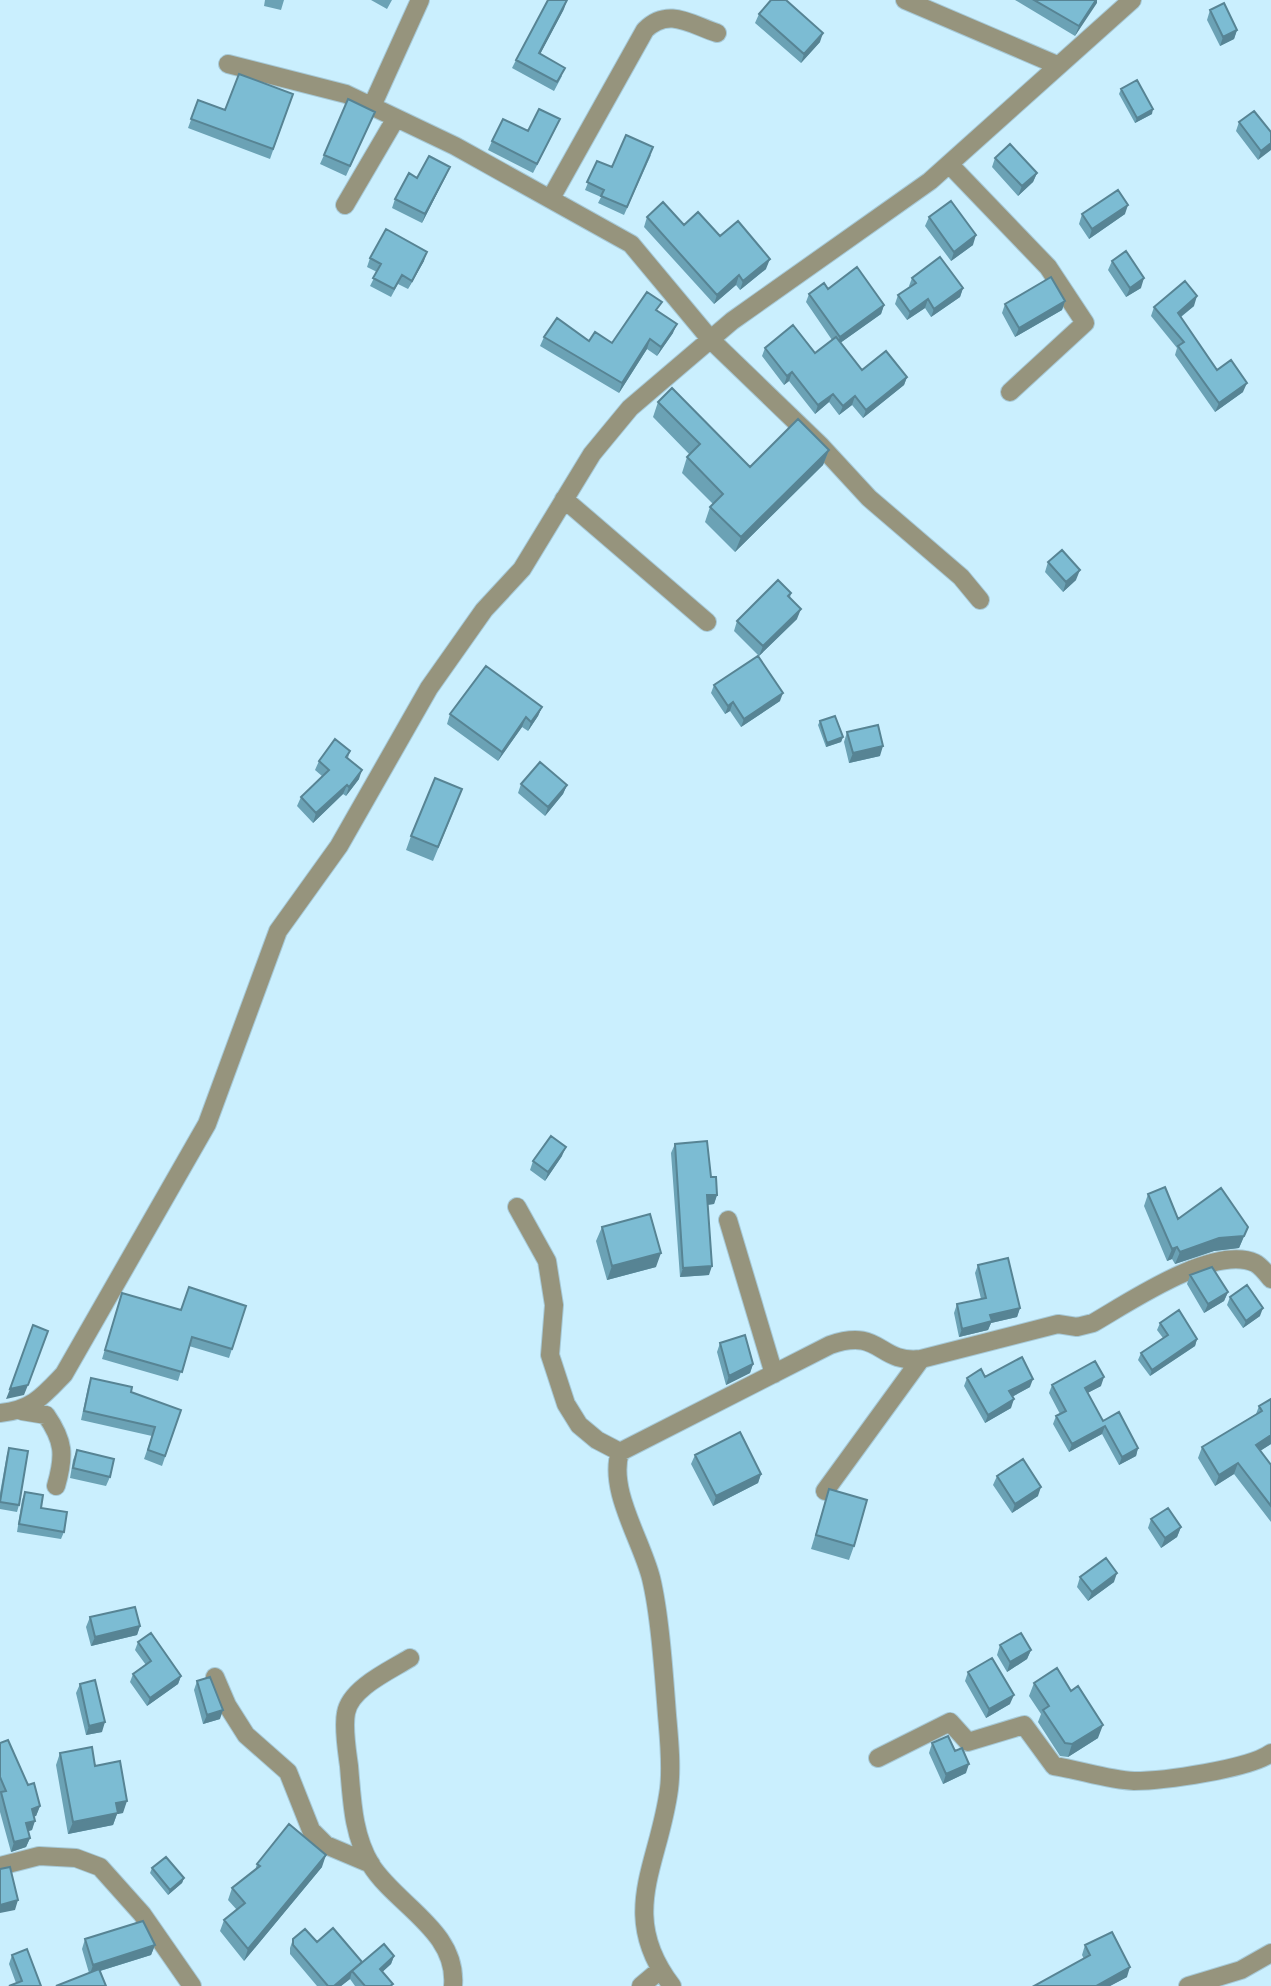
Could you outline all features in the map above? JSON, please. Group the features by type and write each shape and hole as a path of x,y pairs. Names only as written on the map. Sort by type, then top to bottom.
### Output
{"street":[{"path":"372,106 421,0"},
{"path":"905,0 1057,65"},
{"path":"22,1411 64,1374 207,1124 278,931 339,846 429,688 484,610 522,569 592,454 629,408 732,321 890,211 950,164 1132,0"},
{"path":"551,198 650,24 666,16 717,33"},
{"path":"228,64 346,94 551,198 631,244 711,340 821,446 869,498 961,577 980,600"},
{"path":"345,205 396,118"},
{"path":"950,164 1048,267 1085,323 1010,392"},
{"path":"564,499 707,622"},
{"path":"517,1207 547,1261 554,1305 550,1355 566,1404 579,1425 597,1440 620,1452"},
{"path":"728,1220 774,1374"},
{"path":"672,1986 660,1970 649,1945 642,1911 669,1788 667,1716 652,1580 618,1490 614,1468 620,1452 849,1338 868,1340 901,1362 1058,1324 1077,1326 1093,1323 1185,1272 1207,1265 1236,1261 1255,1263 1271,1279"},
{"path":"825,1491 921,1359"},
{"path":"0,1413 22,1411 46,1415 59,1434 63,1462 56,1486"},
{"path":"410,1658 358,1694 346,1712 354,1825 371,1864 394,1893 430,1923 447,1957 453,1986"},
{"path":"215,1677 227,1705 246,1735 288,1772 311,1830 326,1845 371,1864"},
{"path":"878,1758 950,1722 968,1742 1024,1725 1054,1766 1134,1781 1230,1768 1259,1762 1271,1753"},
{"path":"0,1866 39,1856 76,1858 100,1867 142,1913 192,1986"},
{"path":"1188,1986 1241,1970 1271,1953"},
{"path":"641,1986 660,1970"}],"building":[{"path":"548,0 567,0 539,53 565,68 557,82 516,60"},
{"path":"771,0 786,0 823,33 804,54 759,14"},
{"path":"1034,0 1096,0 1079,26"},
{"path":"1224,3 1237,30 1223,37 1210,10"},
{"path":"239,74 293,94 273,149 191,119 198,100 225,110"},
{"path":"1137,80 1153,109 1137,118 1121,89"},
{"path":"348,99 375,112 350,166 324,155"},
{"path":"539,109 560,119 537,164 492,141 503,119 528,131"},
{"path":"1254,111 1271,132 1271,143 1261,151 1239,122"},
{"path":"626,135 653,147 627,207 601,196 604,190 587,182 597,161 612,167"},
{"path":"1010,144 1037,173 1022,186 995,158"},
{"path":"429,156 450,167 425,214 395,199 409,173 417,178"},
{"path":"1118,190 1128,205 1092,229 1082,214"},
{"path":"951,201 976,235 954,252 929,217"},
{"path":"663,202 684,225 698,212 720,236 738,221 770,259 743,281 739,275 717,295 647,217"},
{"path":"386,229 427,252 412,281 402,275 394,289 373,278 381,264 370,258"},
{"path":"1126,251 1144,278 1130,288 1112,261"},
{"path":"940,257 963,288 934,309 928,299 910,312 898,295 916,283 912,278"},
{"path":"857,267 884,305 840,337 809,294 824,283 828,289"},
{"path":"1051,277 1065,301 1019,328 1005,304"},
{"path":"1185,281 1197,296 1178,313 1217,370 1231,360 1247,383 1219,403 1178,346 1184,342 1154,307"},
{"path":"647,292 662,302 656,310 677,324 661,347 650,339 622,383 544,337 557,318 589,341 595,332 612,343"},
{"path":"793,325 815,353 836,337 862,370 886,351 907,377 866,410 855,396 843,406 833,394 818,405 792,372 787,376 765,348"},
{"path":"672,388 750,467 798,419 829,450 741,537 710,507 723,494 687,457 700,444 658,402"},
{"path":"1062,550 1080,570 1066,582 1048,562"},
{"path":"778,580 791,593 788,596 801,609 763,646 737,621"},
{"path":"758,656 783,693 744,719 733,702 728,706 714,685"},
{"path":"486,666 542,707 531,722 526,717 502,752 450,714"},
{"path":"835,716 843,737 827,743 820,721"},
{"path":"878,725 883,746 853,753 847,732"},
{"path":"335,739 350,751 346,757 362,770 349,787 347,785 316,813 301,797 329,770 319,761"},
{"path":"540,762 567,785 548,807 521,784"},
{"path":"435,778 462,789 438,847 411,836"},
{"path":"551,1136 566,1147 548,1172 533,1161"},
{"path":"707,1141 711,1177 716,1177 717,1195 707,1195 712,1266 683,1268 675,1144"},
{"path":"1165,1187 1178,1219 1221,1188 1248,1227 1244,1236 1219,1238 1180,1252 1177,1247 1172,1249 1148,1194"},
{"path":"650,1214 661,1253 612,1266 602,1227"},
{"path":"1008,1258 1020,1308 990,1315 992,1321 962,1329 957,1304 986,1298 978,1265"},
{"path":"1212,1267 1228,1292 1208,1304 1190,1275"},
{"path":"1247,1285 1263,1308 1246,1321 1230,1297"},
{"path":"189,1287 246,1306 232,1349 192,1337 182,1372 105,1350 122,1293 181,1310"},
{"path":"1179,1310 1197,1339 1152,1370 1141,1353 1168,1335 1160,1323"},
{"path":"33,1325 48,1331 28,1385 10,1389"},
{"path":"745,1335 753,1364 729,1376 720,1343"},
{"path":"1022,1357 1033,1379 1009,1391 1014,1399 988,1415 967,1378 981,1369 985,1377"},
{"path":"1095,1361 1104,1377 1085,1388 1103,1421 1119,1412 1138,1448 1122,1457 1105,1426 1072,1444 1056,1416 1066,1411 1052,1385"},
{"path":"91,1378 132,1387 131,1392 181,1410 165,1456 148,1450 155,1427 84,1411"},
{"path":"1271,1399 1271,1435 1256,1445 1271,1465 1271,1506 1238,1463 1219,1475 1202,1447 1262,1411 1259,1406"},
{"path":"740,1432 761,1474 716,1496 695,1455"},
{"path":"9,1448 28,1451 19,1505 0,1502"},
{"path":"77,1450 114,1459 110,1477 73,1468"},
{"path":"1023,1459 1041,1487 1015,1504 997,1476"},
{"path":"829,1489 867,1500 854,1546 816,1535"},
{"path":"25,1492 43,1495 41,1508 67,1512 64,1532 19,1524"},
{"path":"1168,1508 1181,1527 1165,1538 1151,1519"},
{"path":"1106,1558 1117,1573 1092,1592 1080,1577"},
{"path":"135,1607 140,1626 95,1637 90,1617"},
{"path":"151,1633 181,1676 150,1698 133,1674 151,1661 138,1642"},
{"path":"1021,1633 1031,1650 1010,1662 1000,1645"},
{"path":"992,1658 1014,1695 989,1709 968,1672"},
{"path":"1057,1668 1071,1691 1078,1686 1103,1725 1072,1744 1065,1743 1043,1710 1049,1706 1034,1683"},
{"path":"210,1677 223,1710 207,1715 197,1681"},
{"path":"95,1680 105,1722 89,1726 80,1684"},
{"path":"948,1736 955,1751 962,1748 969,1764 946,1774 932,1743"},
{"path":"8,1740 28,1785 34,1783 40,1806 32,1809 35,1821 26,1823 30,1838 14,1842 1,1792 6,1791 0,1777 0,1743"},
{"path":"92,1747 95,1766 120,1761 127,1801 116,1803 118,1813 73,1822 60,1753"},
{"path":"289,1824 326,1855 248,1949 224,1920 245,1903 232,1888 260,1866 257,1864"},
{"path":"166,1857 184,1878 170,1890 152,1868"},
{"path":"10,1867 18,1900 0,1905 0,1869"},
{"path":"143,1921 155,1945 93,1965 85,1939"},
{"path":"333,1928 362,1962 334,1986 328,1986 293,1945 293,1939 305,1929 317,1942"},
{"path":"1112,1932 1130,1967 1096,1986 1034,1986 1090,1955 1085,1945"},
{"path":"384,1944 394,1956 380,1969 393,1984 365,1986 352,1971"},
{"path":"27,1949 41,1986 9,1986 22,1981 12,1955"},
{"path":"99,1969 106,1986 56,1986"}]}
